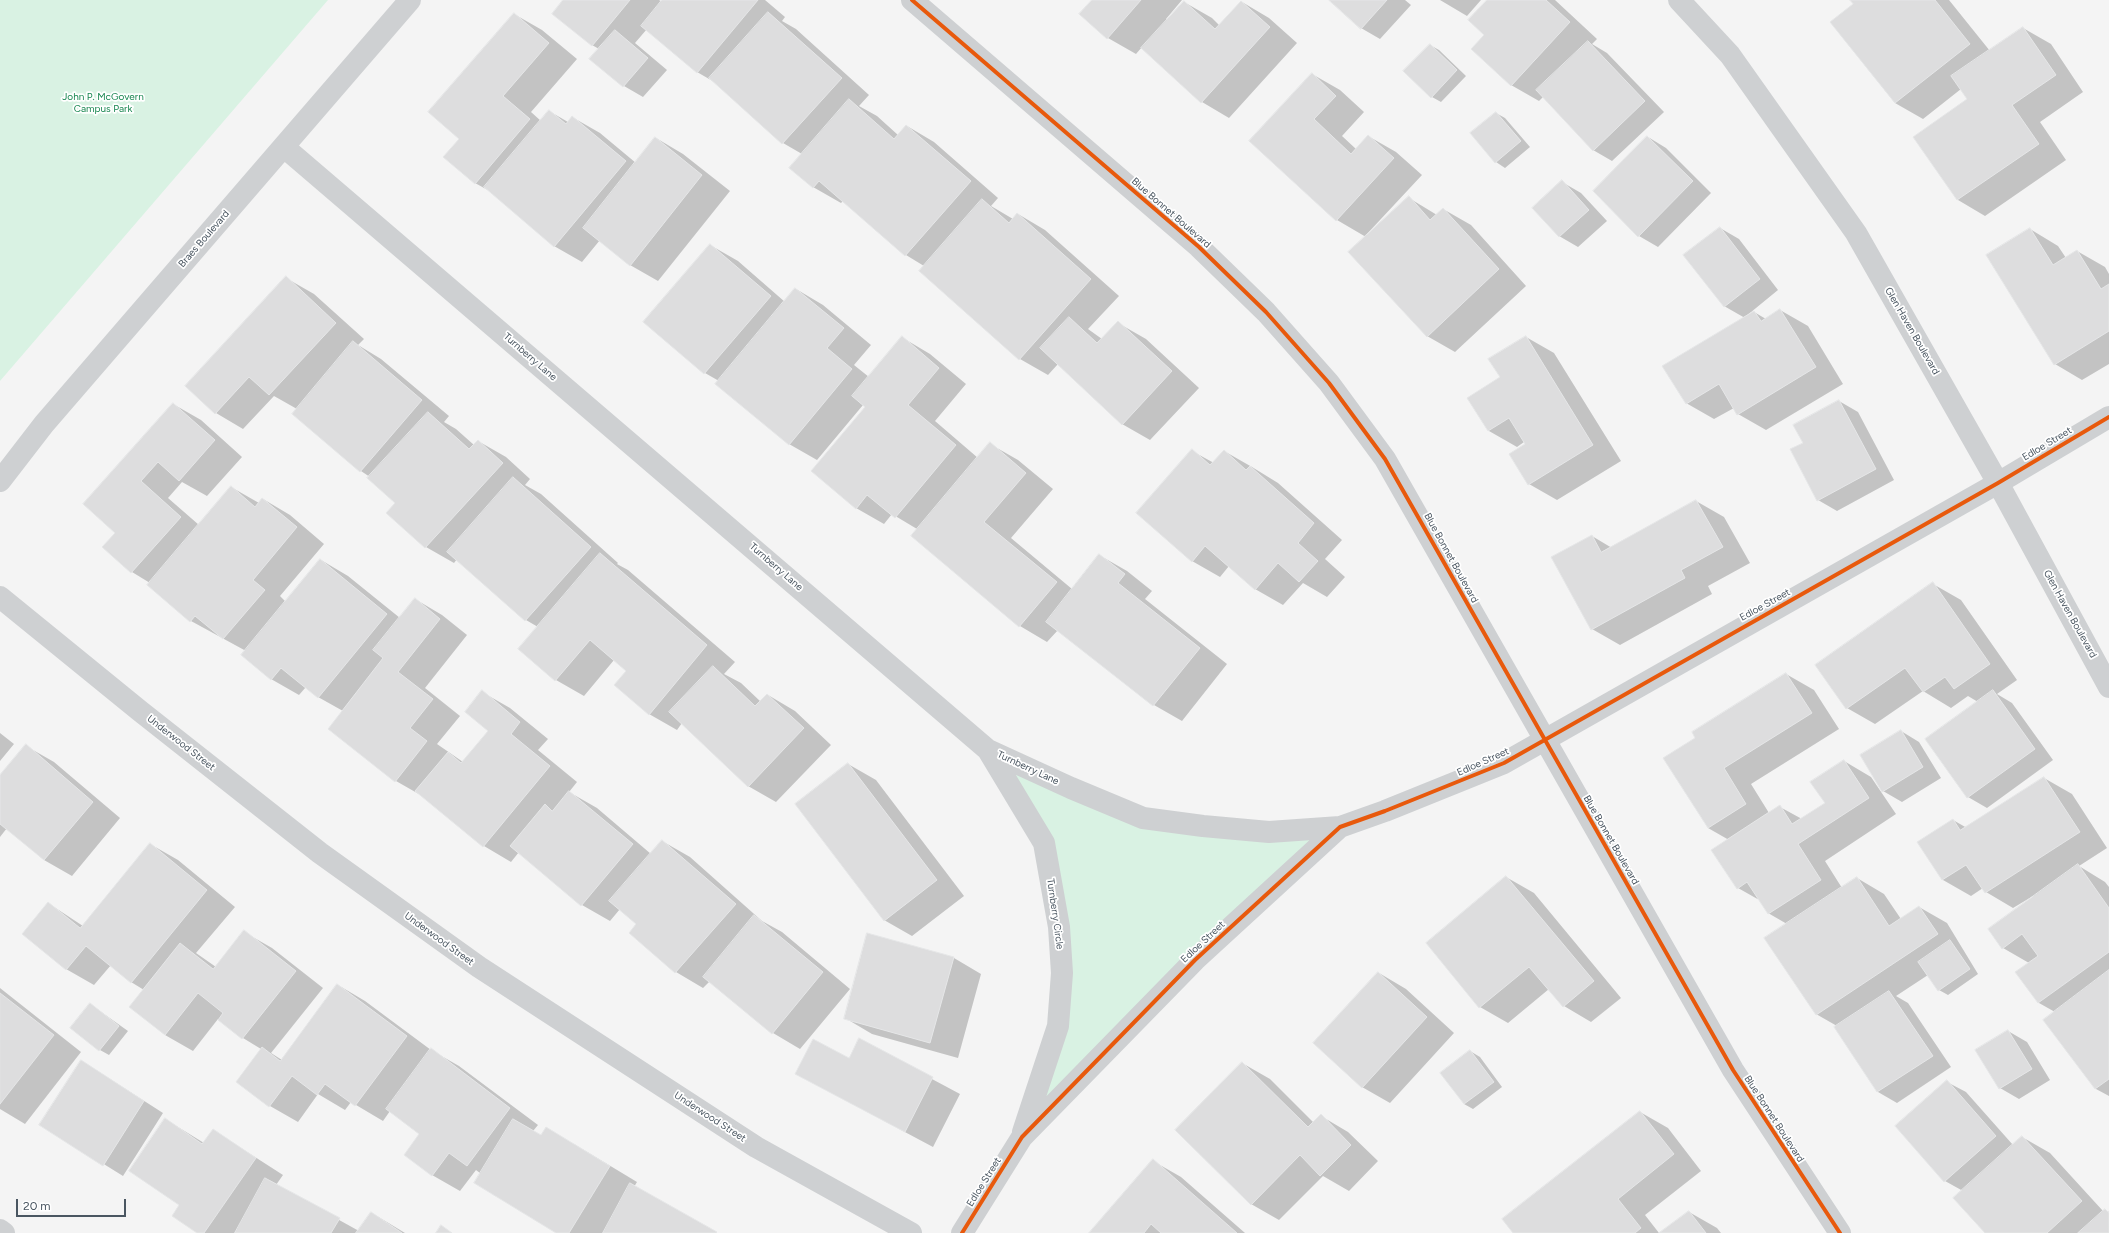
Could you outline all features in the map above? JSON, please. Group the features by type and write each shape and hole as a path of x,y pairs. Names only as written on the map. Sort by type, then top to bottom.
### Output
{"street":[{"name":"Braes Boulevard","path":"0,481 44,424 410,0"},
{"name":"Blue Bonnet Boulevard","path":"912,0 1199,247 1266,312 1329,382 1385,459 1733,1070 1840,1233"},
{"name":"Glen Haven Boulevard","path":"1679,0 1730,55 1856,233 1998,483 2109,687"},
{"name":"Turnberry Lane","path":"284,147 988,750 1071,788 1143,818 1204,826 1269,832 1340,827"},
{"name":"Edloe Street","path":"962,1233 1022,1137 1195,960 1340,827 1385,811 1504,763 1998,483 2109,417"},
{"name":"Underwood Street","path":"0,597 140,711 320,853 479,967 756,1147 911,1233"},
{"name":"Turnberry Circle","path":"988,750 1044,843 1059,927 1062,973 1058,1026 1022,1137"},
{"path":"0,1230 4,1233"}],"green space":[{"name":"John P. McGovern Campus Park","path":"0,0 328,0 0,381"},
{"path":"988,750 1143,818 1340,827 1022,1137 1058,1026 1044,843"}],"building":[{"path":"563,0 630,0 592,46 552,14"},
{"path":"662,0 758,0 697,73 641,26"},
{"path":"1092,0 1141,0 1107,39 1079,14"},
{"path":"1329,0 1387,0 1361,29"},
{"path":"1487,0 1546,0 1570,22 1511,86 1471,49 1484,35 1468,20"},
{"path":"1850,0 1935,0 1970,44 1895,103 1830,22 1853,4"},
{"path":"1184,1 1215,29 1241,1 1270,27 1201,103 1141,48"},
{"path":"768,12 842,78 782,144 709,78"},
{"path":"514,13 549,43 503,96 530,119 475,184 443,157 459,139 428,112"},
{"path":"2023,27 2056,75 2012,105 2039,144 1957,200 1913,137 1967,99 1951,76"},
{"path":"615,30 648,58 623,87 589,59"},
{"path":"1588,41 1645,101 1593,151 1536,90"},
{"path":"1430,44 1457,70 1431,98 1403,71"},
{"path":"1312,73 1336,96 1314,119 1351,154 1368,135 1394,158 1336,221 1249,141"},
{"path":"849,99 894,139 906,125 971,181 905,256 819,181 813,188 789,168"},
{"path":"549,110 566,124 572,116 626,161 554,247 484,187"},
{"path":"1496,112 1521,141 1495,163 1470,133"},
{"path":"1647,136 1693,181 1638,237 1593,191"},
{"path":"655,137 702,175 630,266 583,228"},
{"path":"1562,180 1589,210 1559,237 1532,208"},
{"path":"1409,196 1430,220 1443,208 1499,269 1427,337 1348,252"},
{"path":"982,199 1009,223 1017,213 1091,279 1019,360 919,271"},
{"path":"1720,227 1760,279 1724,307 1683,255"},
{"path":"2030,228 2053,265 2077,250 2101,289 2109,284 2109,331 2054,365 1986,255"},
{"path":"710,244 771,296 704,374 643,322"},
{"path":"286,276 336,323 269,395 249,377 215,414 185,386"},
{"path":"795,288 844,328 827,348 852,369 789,445 715,384"},
{"path":"1780,309 1816,367 1737,415 1719,384 1686,404 1662,366 1754,311 1761,321"},
{"path":"1069,317 1097,343 1118,321 1172,371 1122,425 1040,348"},
{"path":"902,336 939,368 908,405 956,445 895,518 867,495 856,509 811,471 865,407 852,396"},
{"path":"1526,336 1593,445 1528,485 1509,454 1525,444 1509,418 1488,431 1467,398 1500,377 1488,359"},
{"path":"353,341 422,400 360,472 292,414"},
{"path":"1839,400 1876,469 1817,501 1790,449 1803,443 1793,425"},
{"path":"173,403 215,440 179,481 158,462 141,481 181,517 131,573 102,547 115,533 83,504"},
{"path":"428,412 469,449 478,440 503,463 425,548 386,513 395,503 367,478"},
{"path":"990,442 1026,473 984,522 1057,582 1019,627 911,536"},
{"path":"1192,449 1210,465 1224,450 1246,470 1250,466 1314,523 1298,543 1318,561 1299,582 1278,563 1255,590 1205,546 1192,562 1136,513"},
{"path":"513,477 591,547 525,621 447,552"},
{"path":"231,486 255,507 262,498 297,527 253,580 265,590 223,639 195,616 190,622 147,585"},
{"path":"1696,500 1723,547 1681,570 1685,578 1591,630 1551,557 1592,535 1601,552"},
{"path":"600,553 707,645 649,715 614,685 626,671 590,640 555,681 518,649"},
{"path":"1099,554 1125,574 1118,583 1200,648 1153,706 1046,622"},
{"path":"320,559 387,614 318,698 281,668 271,680 241,655"},
{"path":"1933,582 1990,664 1954,689 1945,677 1923,692 1905,668 1846,709 1815,665"},
{"path":"415,598 440,619 398,672 433,699 410,728 427,741 395,782 328,729 383,658 373,650"},
{"path":"713,666 755,706 767,694 804,728 748,787 669,712"},
{"path":"1786,673 1812,713 1724,768 1746,804 1708,828 1663,758 1695,738 1692,732"},
{"path":"482,690 520,722 511,734 550,766 483,847 415,791 448,752 461,763 488,731 465,712"},
{"path":"1993,690 2035,749 1967,798 1925,739"},
{"path":"1901,730 1923,767 1882,792 1860,755"},
{"path":"26,744 93,802 44,860 0,824 0,775"},
{"path":"1844,760 1869,798 1798,844 1821,880 1768,914 1747,882 1737,889 1711,850 1780,805 1792,824 1825,803 1810,782"},
{"path":"848,763 937,880 884,921 795,804"},
{"path":"2044,777 2080,832 1985,893 1966,865 1942,880 1917,842 1953,819 1960,830"},
{"path":"569,791 633,844 581,906 510,846 545,804 552,811"},
{"path":"662,840 736,904 675,973 629,933 636,924 609,901"},
{"path":"150,843 207,890 131,983 86,946 66,970 22,934 48,902 80,928"},
{"path":"2078,864 2109,908 2109,952 2038,1003 2015,972 2038,956 2022,934 2002,949 1988,929"},
{"path":"1506,876 1594,981 1563,1007 1529,967 1479,1008 1426,943"},
{"path":"1857,877 1889,926 1919,906 1938,934 1816,1015 1764,938"},
{"path":"754,915 823,972 772,1034 703,977"},
{"path":"244,930 296,971 242,1039 218,1020 223,1013 198,993 165,1035 129,1007 180,943 213,969"},
{"path":"867,933 954,957 930,1043 844,1019"},
{"path":"1950,940 1970,969 1938,991 1918,962"},
{"path":"2109,970 2109,1079 2095,1089 2043,1020"},
{"path":"1378,972 1427,1017 1362,1088 1313,1043"},
{"path":"337,984 407,1036 355,1106 325,1084 317,1095 292,1076 269,1107 236,1082 262,1047 280,1061"},
{"path":"1889,991 1933,1056 1877,1092 1834,1027"},
{"path":"0,993 54,1035 0,1104"},
{"path":"90,1003 119,1026 99,1051 70,1028"},
{"path":"2008,1030 2032,1069 1999,1089 1975,1050"},
{"path":"859,1038 933,1077 905,1132 795,1074 813,1039 849,1058"},
{"path":"431,1048 510,1108 467,1166 449,1153 432,1176 404,1155 419,1134 386,1109"},
{"path":"1470,1050 1494,1082 1464,1104 1440,1073"},
{"path":"81,1060 144,1101 103,1166 39,1125"},
{"path":"1242,1062 1308,1127 1321,1114 1351,1145 1320,1176 1300,1155 1251,1205 1175,1130"},
{"path":"1947,1080 1996,1136 1944,1182 1895,1126"},
{"path":"1640,1111 1674,1154 1618,1199 1641,1228 1635,1233 1513,1233 1502,1219"},
{"path":"165,1118 202,1144 213,1129 256,1158 204,1233 197,1233 172,1216 179,1205 129,1171"},
{"path":"513,1119 541,1135 546,1127 610,1166 569,1233 556,1233 474,1183"},
{"path":"2022,1136 2082,1201 2047,1233 1985,1233 1953,1198"},
{"path":"1153,1159 1237,1233 1161,1233 1151,1224 1144,1233 1089,1233"},
{"path":"265,1178 340,1218 331,1233 235,1233"},
{"path":"630,1183 717,1232 603,1233"},
{"path":"2105,1209 2109,1213 2109,1233 2078,1233"},
{"path":"1689,1211 1706,1233 1659,1233"},
{"path":"371,1212 402,1233 356,1233"},
{"path":"441,1225 452,1233 436,1233"}],"cycle path":[{"path":"912,0 1199,247 1266,312 1329,383 1385,459 1733,1070 1840,1233"},
{"path":"962,1233 1022,1137 1195,960 1340,827 1385,811 1504,763 1998,483 2109,417"}]}
